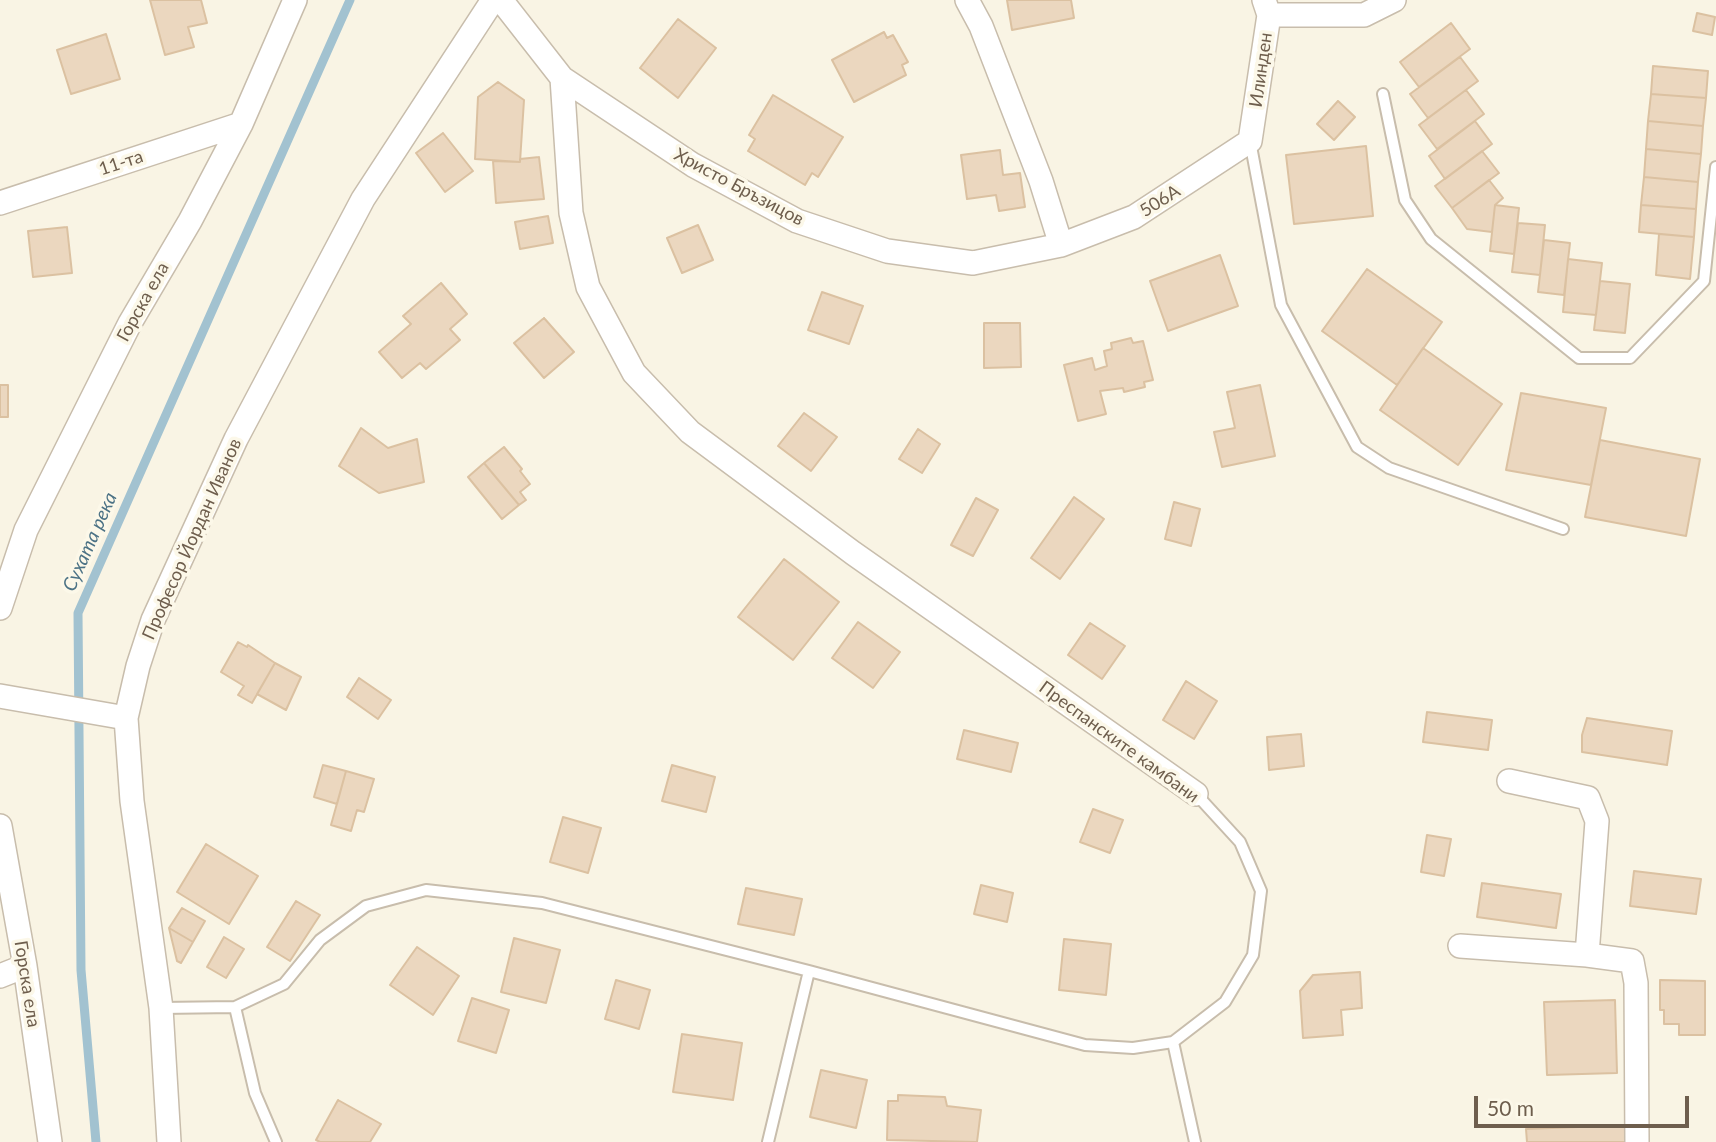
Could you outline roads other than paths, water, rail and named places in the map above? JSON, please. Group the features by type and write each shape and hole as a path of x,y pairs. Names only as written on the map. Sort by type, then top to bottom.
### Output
{"street":[{"name":"Горска ела","path":"0,608 26,530 130,323 190,221 241,124 295,0"},
{"name":"Професор Йордан Иванов","path":"169,1142 161,1008 132,801 126,718 153,620 236,439 363,199 493,0"},
{"name":"Христо Бръзицов","path":"501,0 562,78 693,165 797,221 887,251 973,263 1061,245"},
{"path":"967,0 981,26 1041,181 1061,245"},
{"path":"1266,8 1364,15 1394,0"},
{"name":"Илинден","path":"1250,141 1266,8"},
{"name":"Преспанските камбани","path":"562,78 571,213 588,287 634,373 690,432 853,553 1196,794"},
{"name":"11-та","path":"0,203 241,124"},
{"name":"506А","path":"1061,245 1134,217 1250,141"},
{"path":"0,696 126,718"},
{"path":"1508,781 1588,797 1597,821 1587,955"},
{"name":"Горска ела","path":"0,826 25,966 50,1142"},
{"path":"1460,946 1632,961 1636,983 1637,1142"},
{"path":"0,975 25,966"}],"lane":[{"path":"1383,94 1405,200 1431,239 1579,358 1630,358 1704,281 1716,167"},
{"path":"1250,141 1281,305 1357,447 1389,468 1563,529"},
{"name":"Преспанските камбани","path":"161,1008 235,1007 284,984 320,940 366,906 426,890 541,903 1085,1045 1133,1048 1173,1042 1225,1002 1246,967 1252,956 1261,891 1240,842 1196,794"},
{"path":"768,1142 809,971"},
{"path":"235,1007 255,1093 276,1142"},
{"path":"1173,1042 1195,1142"}],"waterway":[{"name":"Сухата река","path":"96,1142 81,970 78,613 350,0"}]}
